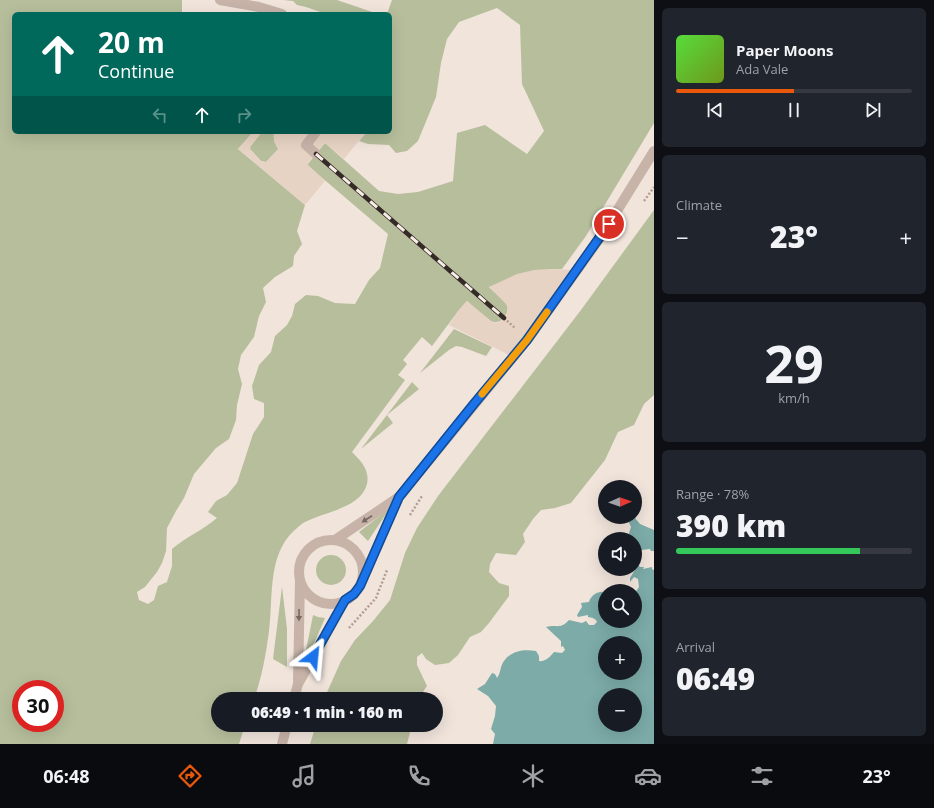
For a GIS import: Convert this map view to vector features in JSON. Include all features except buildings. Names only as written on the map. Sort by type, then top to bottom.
[{"type":"street","points":[[220,0],[259,7],[275,12]]},
{"type":"street","points":[[314,134],[306,144],[316,154]]},
{"type":"street","points":[[300,576],[308,593],[316,600],[326,603],[336,603],[345,600],[354,594],[360,586],[399,497],[527,340],[602,235],[654,151]]},
{"type":"street","points":[[335,540],[399,497]]},
{"type":"street","points":[[296,692],[298,684],[300,566],[303,557],[316,543],[325,540],[344,542],[353,548],[359,556],[363,566],[363,576],[360,586]]},
{"type":"street","points":[[298,684],[345,600]]},
{"type":"street","points":[[282,744],[285,732]]},
{"type":"path","points":[[640,206],[654,187]]},
{"type":"path","points":[[504,318],[515,328]]},
{"type":"path","points":[[407,520],[426,490]]},
{"type":"path","points":[[348,630],[376,598],[388,566]]},
{"type":"green space","points":[[0,0],[182,0],[182,12],[12,12],[12,134],[251,134],[238,149],[305,205],[297,231],[302,244],[294,256],[293,266],[275,277],[263,288],[266,302],[259,316],[254,337],[241,355],[238,369],[242,384],[237,405],[236,420],[229,439],[216,448],[194,474],[184,498],[167,528],[166,551],[162,563],[145,587],[137,592],[139,600],[148,604],[154,600],[158,586],[167,582],[172,566],[172,549],[217,518],[208,512],[216,501],[227,495],[237,483],[253,434],[264,417],[264,403],[254,399],[252,386],[259,365],[271,352],[275,336],[287,325],[292,316],[295,304],[306,295],[318,296],[335,303],[355,304],[369,280],[380,268],[388,234],[307,165],[325,143],[379,191],[398,194],[418,192],[453,181],[457,133],[485,125],[527,154],[544,131],[522,84],[520,25],[497,8],[459,22],[447,39],[441,63],[436,97],[418,141],[407,151],[396,153],[389,145],[368,144],[359,141],[365,134],[392,134],[392,12],[388,12],[392,0],[654,0],[654,123],[586,236],[562,269],[550,269],[489,287],[506,302],[508,308],[507,312],[501,321],[491,321],[467,301],[432,346],[422,337],[403,360],[407,364],[398,375],[405,380],[352,452],[366,470],[368,479],[363,492],[350,504],[303,523],[289,536],[282,546],[274,569],[267,648],[257,692],[211,692],[211,732],[243,732],[239,744],[0,744]]},
{"type":"green space","points":[[283,0],[337,0],[372,12],[320,12],[297,5],[293,1]]},
{"type":"green space","points":[[260,134],[274,134],[274,141],[279,149],[266,162],[261,161],[249,148]]},
{"type":"green space","points":[[654,210],[654,395],[644,404],[634,425],[618,432],[605,460],[571,503],[555,508],[541,510],[523,534],[525,542],[516,555],[496,553],[490,564],[489,572],[499,583],[509,586],[509,596],[481,632],[470,637],[458,655],[449,663],[435,665],[426,659],[422,653],[417,657],[417,665],[427,686],[423,692],[327,692],[341,661],[355,640],[390,600],[405,553],[417,528],[438,496],[581,310]]},
{"type":"green space","points":[[454,329],[492,347],[486,356],[456,346],[420,373]]},
{"type":"green space","points":[[412,382],[419,389],[387,415],[393,423],[361,449]]},
{"type":"green space","points":[[390,508],[368,541],[359,532]]},
{"type":"green space","points":[[331,555],[342,559],[346,570],[342,581],[331,585],[320,581],[316,570],[320,559]]},
{"type":"green space","points":[[282,587],[287,629],[287,667],[273,659]]},
{"type":"green space","points":[[313,615],[325,618],[302,671]]},
{"type":"green space","points":[[314,732],[410,732],[407,744],[310,744]]},
{"type":"shaded area","points":[[251,134],[260,134],[251,145],[250,150],[261,161],[266,162],[278,149],[274,141],[274,134],[364,134],[344,159],[325,143],[307,164],[325,181],[305,205],[238,149]]},
{"type":"shaded area","points":[[534,270],[577,270],[513,357],[449,325],[467,301],[491,321],[496,323],[500,322],[507,313],[508,307],[489,287],[517,274]]},
{"type":"water","points":[[630,524],[640,524],[654,530],[654,551],[651,551],[650,549],[642,550],[642,532],[629,532],[631,527]]},
{"type":"water","points":[[642,567],[644,567],[643,569],[652,567],[654,570],[654,744],[493,744],[495,734],[491,729],[496,706],[488,696],[477,689],[485,684],[492,673],[495,674],[497,678],[504,661],[515,652],[523,650],[536,651],[539,656],[539,661],[547,659],[554,652],[562,653],[565,650],[563,646],[561,647],[561,641],[546,627],[561,626],[569,620],[582,623],[586,621],[589,625],[594,625],[597,622],[596,620],[588,617],[588,615],[578,617],[577,615],[582,607],[581,603],[589,602],[591,597],[597,593],[598,628],[642,628],[642,584],[639,584],[638,579],[634,577],[630,582],[631,576],[642,576]]},
{"type":"railway","points":[[316,154],[504,318]]},
{"type":"slow traffic","points":[[482,394],[513,358],[547,312]]},
{"type":"route","points":[[313,657],[345,600],[354,594],[360,586],[399,497],[527,340],[609,224]]}]
